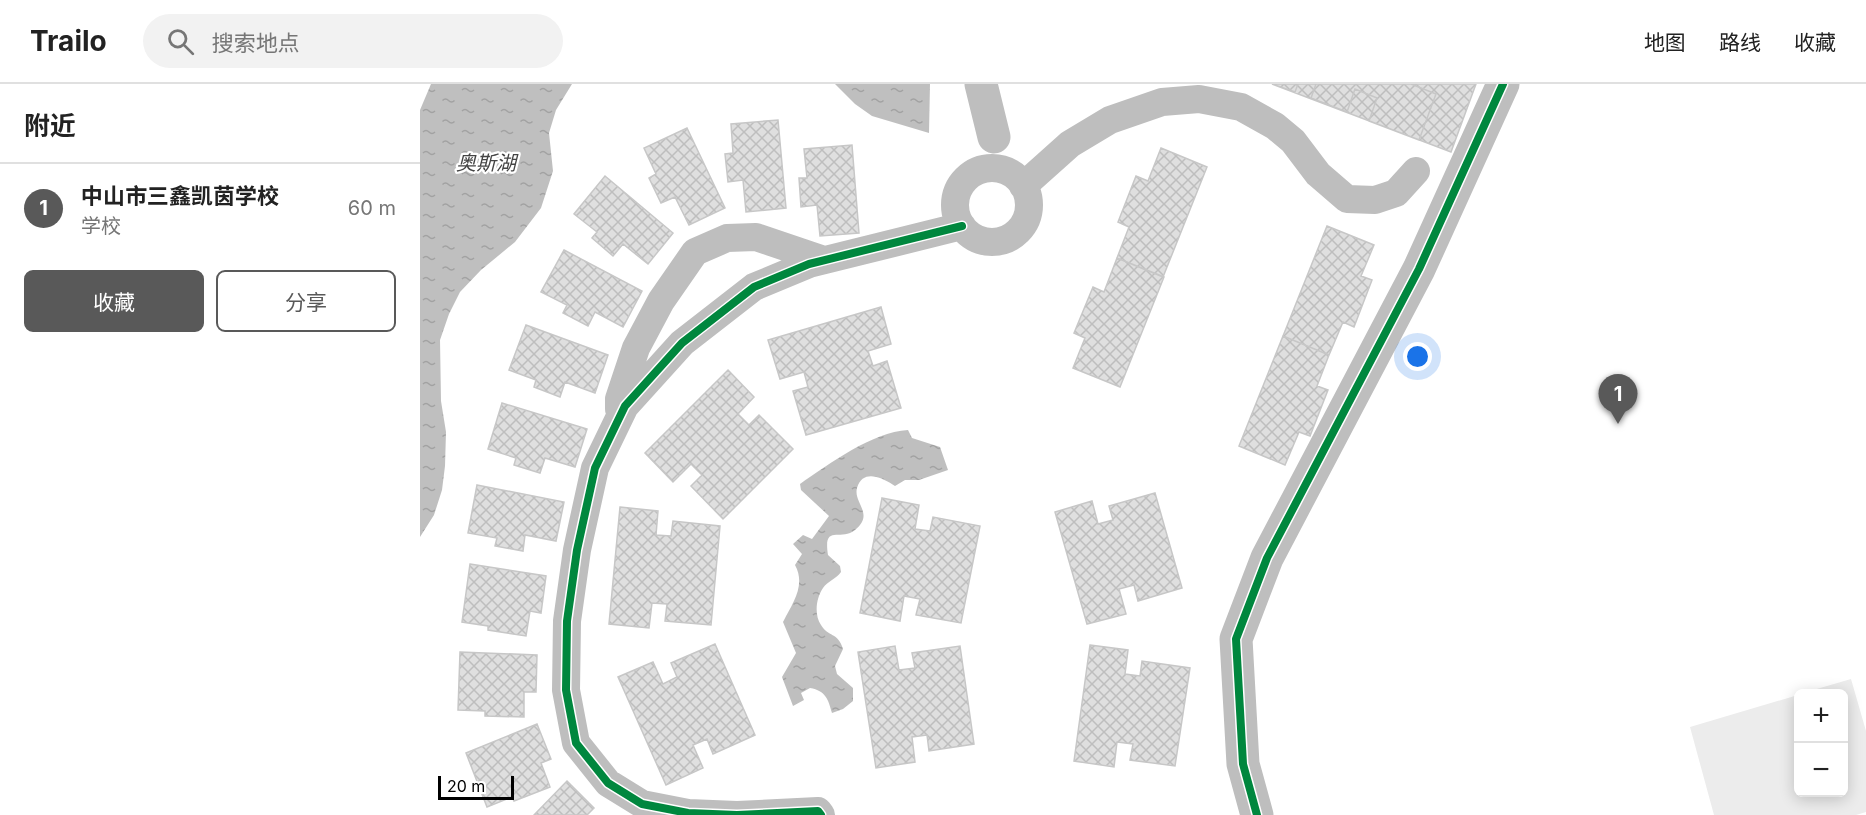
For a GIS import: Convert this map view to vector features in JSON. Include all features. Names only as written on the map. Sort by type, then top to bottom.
[{"type":"street","points":[[981,84],[999,169]]},
{"type":"street","points":[[1257,815],[1243,764],[1236,639],[1267,558],[1419,268],[1503,84]]},
{"type":"street","points":[[1023,186],[1070,144],[1110,120],[1162,102],[1199,99],[1241,107],[1275,126],[1293,141],[1318,174],[1347,199],[1375,200],[1396,193],[1416,171]]},
{"type":"street","points":[[986,169],[999,169],[1008,172],[1023,186],[1029,205],[1028,215],[1017,232],[1009,238],[999,242],[978,240],[962,226],[957,215],[958,191],[965,180],[975,173],[986,169]]},
{"type":"street","points":[[821,815],[818,811],[737,815],[688,813],[642,804],[608,783],[576,743],[566,690],[567,621],[577,550],[595,468],[625,406],[646,382],[682,343],[754,287],[809,264],[962,226]]},
{"type":"street","points":[[619,419],[619,399],[636,348],[661,301],[695,252],[727,238],[756,237],[824,260]]},
{"type":"shaded area","points":[[1851,679],[1866,731],[1866,812],[1856,815],[1714,815],[1690,727],[1794,696],[1794,797],[1848,797],[1848,689],[1817,689]]},
{"type":"water","name":"奥斯湖","points":[[431,84],[572,84],[556,110],[549,133],[553,171],[541,208],[515,242],[481,270],[460,292],[440,340],[441,401],[446,432],[445,466],[442,490],[434,515],[420,537],[420,110]]},
{"type":"water","points":[[835,84],[930,84],[929,133],[872,116],[855,104]]},
{"type":"water","points":[[908,430],[912,438],[940,447],[948,470],[919,480],[905,480],[895,486],[875,476],[864,478],[857,488],[863,514],[861,524],[849,533],[830,536],[828,539],[828,555],[840,566],[841,572],[821,592],[817,601],[817,616],[824,629],[836,637],[841,644],[843,649],[835,666],[837,674],[853,688],[853,701],[843,709],[832,713],[826,696],[810,688],[801,693],[804,700],[793,706],[782,677],[796,653],[783,622],[799,587],[795,565],[802,554],[793,544],[803,535],[812,539],[829,516],[801,490],[800,484],[837,459],[880,436]]},
{"type":"building","points":[[1272,84],[1298,84],[1295,92]]},
{"type":"building","points":[[1272,84],[1476,84],[1451,152]]},
{"type":"building","points":[[1316,84],[1411,84],[1436,94],[1419,140],[1369,121],[1377,98],[1355,89],[1347,112],[1311,98]]},
{"type":"building","points":[[778,120],[786,208],[746,212],[743,180],[728,182],[725,154],[733,153],[731,124]]},
{"type":"building","points":[[687,128],[725,208],[689,225],[675,197],[661,203],[649,178],[656,174],[644,148]]},
{"type":"building","points":[[852,145],[859,233],[820,236],[817,205],[801,207],[799,178],[807,178],[804,149]]},
{"type":"building","points":[[1161,148],[1207,167],[1163,277],[1117,258],[1129,227],[1118,222],[1136,176],[1148,181]]},
{"type":"building","points":[[605,176],[673,233],[648,264],[623,244],[613,256],[592,238],[597,232],[574,214]]},
{"type":"building","points":[[1327,226],[1374,245],[1361,276],[1372,280],[1354,327],[1343,322],[1329,355],[1283,336]]},
{"type":"building","points":[[564,250],[642,291],[623,327],[595,312],[588,326],[563,313],[567,305],[541,292]]},
{"type":"building","points":[[1117,258],[1164,277],[1120,387],[1073,368],[1085,338],[1074,333],[1093,287],[1104,292]]},
{"type":"building","points":[[881,307],[891,344],[868,351],[873,366],[887,361],[901,408],[806,435],[793,391],[808,387],[804,372],[780,379],[768,340]]},
{"type":"building","points":[[526,325],[608,355],[595,393],[565,382],[560,397],[534,387],[536,380],[509,370]]},
{"type":"building","points":[[1283,336],[1329,355],[1317,386],[1328,390],[1310,436],[1299,432],[1285,465],[1239,446]]},
{"type":"building","points":[[728,370],[754,397],[738,414],[749,425],[759,415],[793,449],[723,519],[691,486],[702,475],[691,464],[673,482],[645,453]]},
{"type":"building","points":[[502,403],[587,429],[575,467],[545,458],[540,473],[514,465],[516,458],[488,449]]},
{"type":"building","points":[[477,485],[564,502],[556,541],[525,535],[523,551],[495,546],[497,538],[468,533]]},
{"type":"building","points":[[1155,493],[1182,588],[1138,601],[1134,585],[1119,589],[1126,614],[1087,624],[1055,512],[1092,501],[1098,524],[1113,520],[1109,506]]},
{"type":"building","points":[[882,498],[919,505],[915,529],[930,531],[933,517],[980,526],[961,623],[916,615],[920,599],[904,596],[900,621],[860,613]]},
{"type":"building","points":[[620,507],[658,511],[656,535],[671,536],[673,521],[720,526],[711,625],[665,621],[667,604],[652,603],[649,628],[609,624]]},
{"type":"building","points":[[470,564],[546,576],[541,613],[530,611],[526,636],[488,630],[488,626],[462,622]]},
{"type":"building","points":[[715,644],[755,735],[713,754],[707,739],[693,745],[703,768],[666,785],[618,677],[653,662],[663,684],[677,677],[671,663]]},
{"type":"building","points":[[1090,645],[1128,650],[1125,674],[1140,676],[1142,661],[1190,668],[1175,766],[1130,760],[1133,744],[1117,742],[1114,767],[1074,761]]},
{"type":"building","points":[[895,646],[899,670],[915,668],[912,653],[960,646],[974,744],[929,751],[927,735],[912,737],[915,762],[876,768],[858,652]]},
{"type":"building","points":[[460,652],[537,655],[536,692],[524,692],[524,717],[485,716],[485,711],[458,710]]},
{"type":"building","points":[[537,724],[551,759],[541,763],[550,787],[514,801],[512,797],[487,807],[466,753]]},
{"type":"building","points":[[567,781],[594,808],[587,815],[534,815]]},
{"type":"cycle path","points":[[1257,815],[1243,764],[1236,639],[1267,558],[1419,269],[1503,84]]},
{"type":"cycle path","points":[[821,815],[818,811],[737,815],[688,813],[642,804],[608,783],[576,743],[566,690],[567,621],[577,550],[595,468],[625,406],[682,343],[754,287],[809,264],[962,226]]},
{"type":"place","name":"中山市三鑫凯茵学校","points":[[1618,424]]}]
